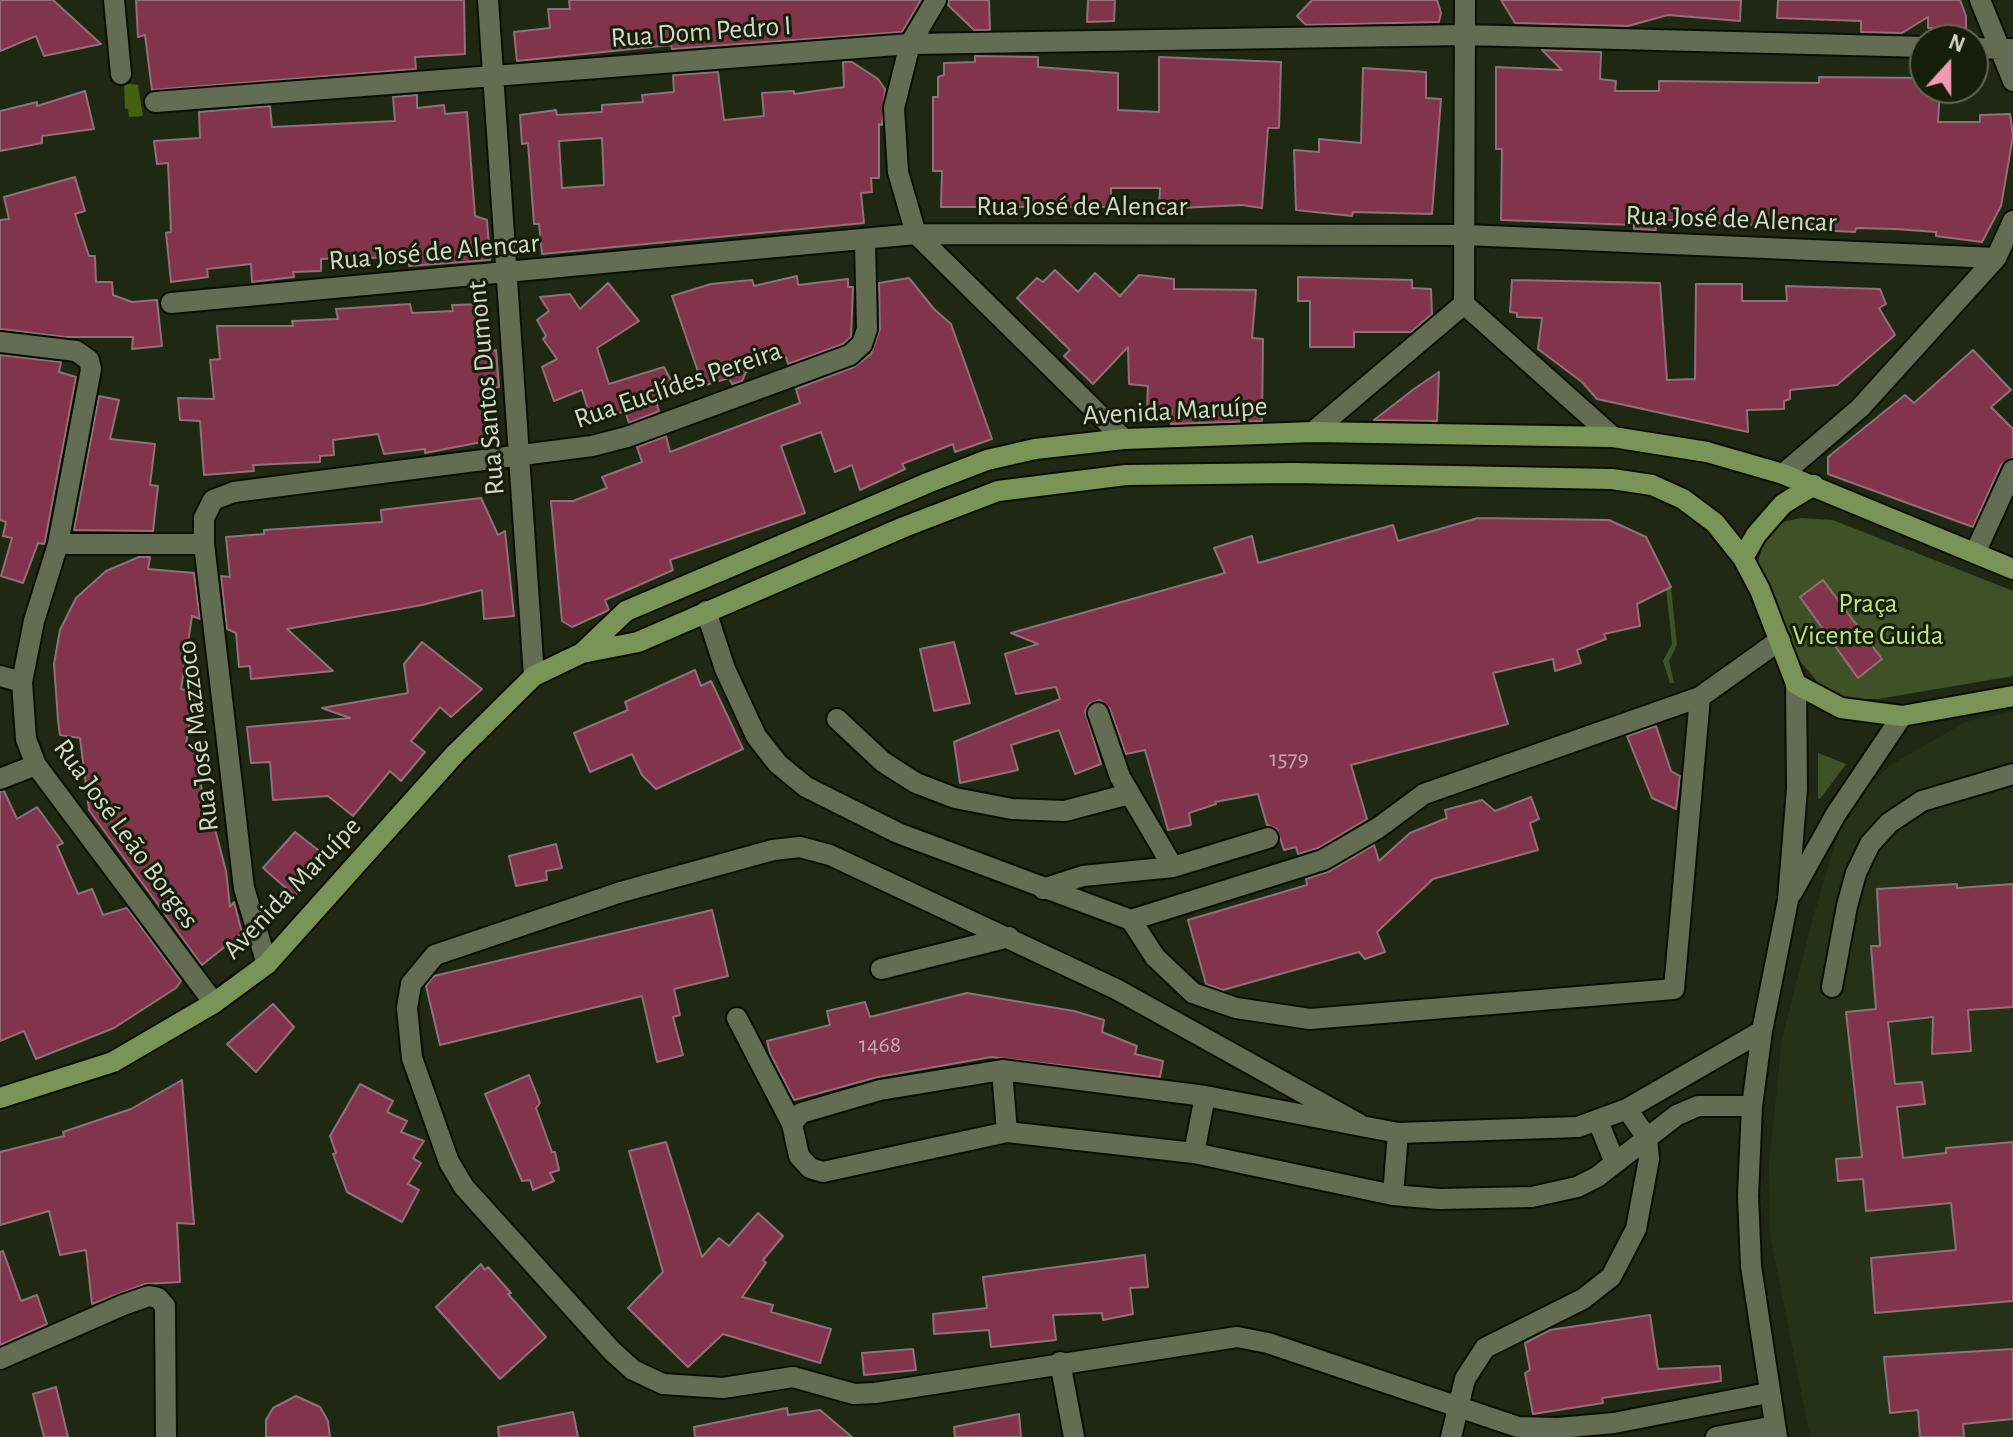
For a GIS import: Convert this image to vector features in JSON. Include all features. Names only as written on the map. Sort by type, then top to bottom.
[{"type":"main road","name":"Avenida Maruípe","points":[[582,653],[626,611],[930,482],[987,460],[1035,449],[1124,439],[1313,432],[1613,437],[1707,452],[1814,485]]},
{"type":"main road","name":"Avenida Maruípe","points":[[0,1098],[113,1062],[214,1003],[267,964],[435,774],[534,676],[582,653],[638,642],[998,491],[1126,475],[1383,474],[1612,479],[1652,485],[1683,499],[1715,523],[1743,558]]},
{"type":"main road","points":[[2013,569],[1814,485],[1783,504],[1756,535],[1743,558],[1796,684],[1841,708],[1902,716],[2013,696]]},
{"type":"street","points":[[114,0],[121,74]]},
{"type":"street","name":"Rua Santos Dumont","points":[[488,0],[534,676]]},
{"type":"street","points":[[936,0],[910,44],[894,108],[898,172],[916,234],[1124,439]]},
{"type":"street","points":[[1313,432],[1464,304],[1465,0]]},
{"type":"street","points":[[1980,0],[2007,49],[2013,81]]},
{"type":"street","name":"Rua Dom Pedro I","points":[[155,102],[910,44],[1465,35],[1909,47]]},
{"type":"street","points":[[1783,474],[1860,408],[1996,258],[2013,221]]},
{"type":"street","name":"Rua José de Alencar","points":[[171,303],[865,242],[916,234],[1466,235],[1996,258]]},
{"type":"street","name":"Rua Euclídes Pereira","points":[[213,500],[234,492],[521,458],[627,437],[850,355],[862,344],[867,329],[865,242]]},
{"type":"street","points":[[1464,304],[1613,437]]},
{"type":"street","name":"Rua José Leão Borges","points":[[0,342],[76,351],[89,360],[92,379],[58,544],[34,621],[22,682],[26,739],[36,765],[214,1003]]},
{"type":"street","points":[[1975,553],[2013,470]]},
{"type":"street","name":"Rua José Mazzoco","points":[[213,500],[204,518],[204,544],[244,888],[267,964]]},
{"type":"street","points":[[58,544],[204,544]]},
{"type":"street","points":[[706,611],[725,669],[756,736],[778,764],[806,787],[898,833],[1131,920],[1323,860],[1378,828],[1424,794],[1700,697],[1780,640]]},
{"type":"street","points":[[0,676],[22,682]]},
{"type":"street","points":[[1716,1437],[1776,1431],[1748,1242],[1752,1106],[1762,1031],[1788,900],[1797,789],[1796,684]]},
{"type":"street","points":[[1131,920],[1155,957],[1193,993],[1236,1008],[1310,1019],[1674,989],[1700,697]]},
{"type":"street","points":[[1098,713],[1129,794],[1173,867]]},
{"type":"street","points":[[1788,900],[1836,814],[1902,716]]},
{"type":"street","points":[[837,719],[883,762],[916,783],[955,798],[1012,809],[1065,811],[1129,794]]},
{"type":"street","points":[[0,779],[36,765]]},
{"type":"street","points":[[1832,987],[1847,906],[1870,844],[1889,823],[1922,801],[2013,774]]},
{"type":"street","points":[[1043,889],[1083,876],[1173,867],[1268,838]]},
{"type":"street","points":[[1359,1124],[1116,989],[830,855],[800,847],[773,850],[621,892],[435,955],[411,984],[407,1008],[412,1058],[440,1140],[464,1187],[612,1351],[633,1370],[663,1384],[723,1388],[793,1377],[854,1394],[1237,1337],[1268,1343],[1518,1427],[1558,1428],[1614,1423],[1768,1393]]},
{"type":"street","points":[[881,969],[1009,937]]},
{"type":"street","points":[[737,1018],[792,1124],[799,1156],[810,1168],[823,1172],[1007,1132],[1194,1153],[1393,1195],[1439,1199],[1532,1197],[1577,1187],[1615,1163],[1677,1115],[1698,1106],[1752,1106]]},
{"type":"street","points":[[792,1124],[801,1113],[880,1090],[1002,1070],[1205,1096],[1398,1133],[1578,1127],[1627,1109],[1762,1031]]},
{"type":"street","points":[[1002,1070],[1007,1132]]},
{"type":"street","points":[[1194,1153],[1205,1096]]},
{"type":"street","points":[[1451,1437],[1465,1379],[1485,1348],[1583,1299],[1611,1277],[1636,1229],[1649,1159],[1647,1138],[1627,1109]]},
{"type":"street","points":[[1598,1121],[1615,1163]]},
{"type":"street","points":[[1393,1195],[1398,1133]]},
{"type":"street","points":[[0,1359],[123,1305],[149,1296],[158,1298],[165,1306],[166,1437]]},
{"type":"street","points":[[1060,1362],[1074,1437]]},
{"type":"shaded area","points":[[124,83],[138,85],[143,116],[129,117],[128,109],[125,109]]},
{"type":"shaded area","points":[[2013,712],[2013,1437],[1810,1437],[1770,1234],[1769,1164],[1782,1039],[1813,918],[1840,826],[1867,787],[1889,766],[1967,721]]},
{"type":"green space","name":"Praça Vicente Guida","points":[[1800,518],[1833,520],[2013,591],[2013,676],[1878,699],[1843,699],[1822,687],[1799,660],[1758,577],[1758,562],[1766,534],[1779,523]]},
{"type":"green space","points":[[1671,587],[1677,645],[1669,661],[1674,683],[1670,683],[1663,661],[1672,644],[1666,588]]},
{"type":"green space","points":[[1818,753],[1846,764],[1820,799],[1818,798]]},
{"type":"building","points":[[0,0],[53,0],[101,44],[44,56],[36,36],[0,51]]},
{"type":"building","points":[[136,0],[464,0],[465,54],[415,57],[416,69],[152,90],[145,35],[138,37]]},
{"type":"building","points":[[569,0],[921,0],[902,32],[672,49],[671,45],[517,61],[514,32],[550,28],[548,9],[570,9]]},
{"type":"building","points":[[949,0],[989,0],[990,30],[974,30],[948,5]]},
{"type":"building","points":[[1088,0],[1115,0],[1114,21],[1087,22]]},
{"type":"building","points":[[1312,0],[1437,0],[1441,13],[1439,22],[1306,25],[1297,16]]},
{"type":"building","points":[[1501,0],[1741,0],[1740,21],[1668,15],[1628,26],[1515,23]]},
{"type":"building","points":[[1778,0],[1960,0],[1966,24],[1928,24],[1928,17],[1917,24],[1909,24],[1909,29],[1902,33],[1861,32],[1861,21],[1777,18]]},
{"type":"building","points":[[1542,50],[1601,52],[1600,79],[1616,81],[1615,91],[1659,91],[1659,81],[1819,83],[1819,77],[1909,78],[1909,104],[1939,104],[1938,122],[1980,122],[1980,115],[2010,114],[2013,136],[2001,206],[1982,242],[1936,236],[1936,232],[1895,229],[1856,228],[1855,232],[1816,230],[1816,224],[1743,225],[1655,219],[1656,230],[1634,229],[1634,225],[1501,220],[1502,149],[1496,149],[1496,67],[1562,70]]},
{"type":"building","points":[[975,56],[1038,57],[1038,67],[1118,73],[1118,110],[1159,112],[1159,57],[1281,62],[1279,128],[1268,128],[1262,208],[1242,205],[1159,209],[1160,188],[1111,188],[1111,207],[941,207],[942,171],[933,171],[933,97],[938,97],[938,77],[944,75],[944,63],[975,62]]},
{"type":"building","points":[[843,62],[852,62],[878,79],[885,89],[882,125],[879,124],[879,178],[871,178],[872,192],[861,193],[864,223],[542,254],[539,224],[534,224],[528,143],[522,144],[520,115],[556,110],[557,115],[602,112],[602,105],[643,102],[642,95],[674,92],[673,75],[718,72],[724,120],[764,116],[762,93],[794,91],[794,94],[844,87]],"holes":[[[602,138],[604,185],[562,188],[559,141]]]},
{"type":"building","points":[[1363,68],[1426,72],[1426,98],[1441,99],[1432,214],[1353,212],[1352,216],[1296,210],[1294,150],[1319,152],[1319,139],[1361,143]]},
{"type":"building","points":[[85,91],[94,129],[42,136],[42,143],[0,151],[0,111],[37,102],[37,106]]},
{"type":"building","points":[[417,95],[417,108],[444,105],[445,114],[467,112],[475,216],[487,220],[490,260],[409,266],[409,257],[321,259],[321,271],[293,272],[294,277],[252,282],[251,264],[207,269],[208,277],[171,282],[166,233],[171,232],[168,163],[157,164],[154,141],[200,138],[199,112],[270,106],[272,127],[395,121],[393,97]]},
{"type":"building","points":[[75,177],[85,211],[75,214],[89,256],[95,256],[96,282],[112,282],[113,295],[132,302],[157,300],[162,346],[132,349],[133,337],[66,337],[0,329],[0,220],[9,219],[4,197]]},
{"type":"building","points":[[1055,270],[1078,292],[1095,273],[1120,296],[1139,275],[1174,279],[1174,289],[1256,290],[1252,338],[1263,339],[1262,421],[1171,424],[1172,410],[1147,409],[1148,386],[1129,384],[1128,347],[1093,384],[1064,356],[1070,350],[1017,298],[1037,278],[1043,282]]},
{"type":"building","points":[[797,276],[798,285],[848,279],[848,287],[853,287],[851,337],[843,344],[788,364],[786,357],[746,372],[742,381],[732,384],[729,378],[703,386],[672,296],[711,284],[752,280],[754,286]]},
{"type":"building","points":[[1298,277],[1412,280],[1412,288],[1431,289],[1432,314],[1411,332],[1354,332],[1354,347],[1310,347],[1310,301],[1298,301]]},
{"type":"building","points":[[909,278],[934,309],[951,324],[992,439],[955,452],[953,444],[902,464],[905,469],[860,490],[852,465],[835,472],[821,432],[781,446],[805,513],[670,560],[673,570],[605,600],[609,610],[572,627],[562,621],[551,501],[573,501],[607,488],[602,477],[642,462],[637,447],[666,436],[670,452],[800,403],[796,389],[854,367],[871,354],[880,329],[879,283]]},
{"type":"building","points":[[1512,280],[1660,283],[1667,380],[1695,379],[1696,284],[1742,284],[1742,301],[1787,301],[1786,286],[1880,289],[1886,304],[1879,308],[1895,335],[1837,385],[1790,390],[1790,399],[1784,401],[1784,409],[1747,410],[1748,432],[1597,399],[1582,382],[1538,349],[1542,318],[1517,317],[1517,313],[1510,312]]},
{"type":"building","points":[[608,283],[639,321],[597,348],[609,384],[664,367],[678,394],[656,401],[659,411],[629,423],[625,411],[592,423],[582,390],[554,401],[542,367],[557,359],[543,339],[546,336],[537,320],[549,311],[540,297],[570,294],[580,309]]},
{"type":"building","points":[[410,304],[412,313],[453,311],[452,305],[486,304],[489,351],[496,350],[499,387],[491,388],[495,421],[487,441],[425,453],[425,449],[384,454],[378,434],[333,440],[334,455],[320,456],[320,462],[253,465],[254,471],[204,475],[200,421],[180,420],[178,398],[214,399],[210,360],[220,359],[217,326],[293,326],[292,321],[338,319],[336,309]]},
{"type":"building","points":[[1973,350],[2011,390],[1991,407],[2013,429],[2013,457],[2001,465],[1973,527],[1828,474],[1828,457],[1905,395],[1914,403]]},
{"type":"building","points":[[0,355],[61,362],[59,372],[76,377],[45,541],[44,544],[38,543],[23,583],[1,576],[12,538],[3,536],[6,522],[0,520]]},
{"type":"building","points":[[1439,372],[1437,421],[1374,420],[1414,389]]},
{"type":"building","points":[[99,396],[119,400],[110,439],[155,444],[150,485],[158,486],[153,531],[74,530]]},
{"type":"building","points":[[481,498],[498,535],[505,531],[514,616],[484,619],[482,590],[422,605],[287,629],[333,671],[251,679],[250,666],[239,667],[236,633],[227,629],[221,576],[230,577],[226,537],[264,534],[264,530],[382,522],[381,510]]},
{"type":"building","points":[[1478,518],[1609,520],[1646,537],[1671,587],[1637,604],[1640,626],[1604,634],[1606,639],[1577,650],[1581,663],[1555,671],[1553,659],[1493,673],[1508,724],[1351,765],[1367,819],[1318,848],[1298,854],[1296,847],[1284,850],[1277,829],[1267,825],[1258,794],[1215,802],[1189,813],[1191,825],[1168,830],[1145,750],[1126,754],[1110,709],[1100,700],[1089,704],[1085,711],[1101,764],[1075,774],[1059,730],[1011,745],[1018,770],[960,783],[954,742],[1060,699],[1056,687],[1016,694],[1005,654],[1038,644],[1011,633],[1225,573],[1214,548],[1252,536],[1258,563],[1393,525],[1398,541]]},
{"type":"building","points":[[139,557],[150,557],[148,569],[194,573],[200,619],[192,616],[181,689],[195,692],[186,744],[197,746],[202,793],[207,793],[209,819],[212,818],[226,871],[230,907],[234,902],[242,933],[202,965],[89,810],[80,738],[60,735],[54,664],[60,630],[76,598],[106,571]]},
{"type":"building","points":[[1823,580],[1882,659],[1858,678],[1800,597]]},
{"type":"building","points":[[422,642],[482,689],[451,717],[440,707],[411,741],[425,752],[401,781],[390,771],[353,816],[328,796],[273,800],[270,762],[251,763],[247,727],[350,718],[322,708],[408,693],[404,664]]},
{"type":"building","points":[[954,642],[970,703],[934,711],[920,649]]},
{"type":"building","points":[[695,670],[701,686],[711,681],[743,749],[656,789],[642,775],[632,754],[590,772],[574,733],[628,710],[625,702]]},
{"type":"building","points":[[1656,726],[1671,771],[1680,776],[1676,809],[1652,798],[1627,736]]},
{"type":"building","points":[[4,791],[17,819],[37,807],[63,843],[57,846],[78,894],[92,889],[103,915],[127,908],[181,981],[176,988],[114,1028],[36,1059],[24,1031],[0,1041],[0,792]]},
{"type":"building","points":[[1531,797],[1539,819],[1530,823],[1538,850],[1433,879],[1377,932],[1385,952],[1365,959],[1359,952],[1223,990],[1206,984],[1188,920],[1307,885],[1306,879],[1330,871],[1374,845],[1379,861],[1410,833],[1447,818],[1445,810],[1482,800],[1495,811]]},
{"type":"building","points":[[295,832],[322,853],[303,876],[308,879],[295,896],[263,868]]},
{"type":"building","points":[[556,844],[562,868],[546,871],[547,880],[516,886],[509,856]]},
{"type":"building","points":[[1957,884],[1957,888],[2013,884],[2013,1007],[1968,1010],[1971,1051],[1932,1054],[1933,1017],[1888,1022],[1895,1084],[1922,1082],[1925,1104],[1897,1107],[1903,1158],[1946,1153],[1946,1148],[2013,1142],[2013,1301],[1875,1313],[1871,1258],[1956,1250],[1951,1203],[1866,1211],[1863,1179],[1838,1181],[1836,1159],[1862,1157],[1846,1012],[1876,1009],[1871,946],[1880,946],[1877,889]]},
{"type":"building","points":[[712,910],[728,976],[674,989],[680,1015],[673,1017],[683,1055],[657,1062],[642,996],[440,1045],[426,986],[434,976]]},
{"type":"building","points":[[967,993],[1074,1011],[1104,1020],[1102,1032],[1137,1046],[1135,1054],[1163,1061],[1160,1077],[991,1057],[878,1077],[794,1100],[770,1053],[767,1041],[830,1025],[827,1011],[865,1002],[870,1017]]},
{"type":"building","points":[[273,1004],[294,1027],[256,1072],[227,1044]]},
{"type":"building","points":[[529,1075],[540,1103],[536,1108],[552,1152],[555,1152],[559,1170],[550,1173],[554,1181],[533,1190],[530,1180],[522,1181],[485,1094]]},
{"type":"building","points":[[182,1080],[194,1224],[177,1223],[180,1282],[145,1284],[92,1304],[86,1250],[60,1255],[49,1211],[0,1225],[0,1152],[64,1136],[63,1132],[131,1109]]},
{"type":"building","points":[[360,1084],[393,1101],[387,1112],[407,1121],[401,1132],[424,1141],[413,1158],[421,1163],[408,1184],[419,1190],[402,1222],[347,1192],[333,1154],[336,1153],[330,1136]]},
{"type":"building","points":[[666,1142],[702,1257],[719,1238],[729,1246],[758,1213],[783,1236],[763,1260],[766,1263],[742,1297],[773,1305],[771,1312],[831,1329],[820,1363],[723,1334],[688,1367],[628,1308],[663,1272],[629,1151]]},
{"type":"building","points":[[3,1251],[21,1301],[37,1295],[47,1324],[0,1345],[0,1252]]},
{"type":"building","points":[[1145,1255],[1148,1287],[1130,1288],[1133,1314],[1103,1320],[1102,1313],[1053,1315],[1056,1340],[991,1347],[989,1330],[934,1334],[933,1314],[987,1308],[983,1277]]},
{"type":"building","points":[[481,1264],[485,1270],[488,1267],[546,1337],[500,1379],[436,1307]]},
{"type":"building","points":[[1650,1315],[1658,1369],[1720,1366],[1721,1381],[1602,1398],[1603,1403],[1533,1414],[1525,1373],[1530,1370],[1525,1343],[1550,1330]]},
{"type":"building","points":[[913,1349],[916,1370],[864,1375],[862,1353]]},
{"type":"building","points":[[2013,1349],[2013,1419],[1963,1424],[1964,1437],[1920,1437],[1918,1410],[1890,1413],[1884,1357]]},
{"type":"building","points":[[56,1387],[68,1437],[44,1437],[33,1394]]},
{"type":"building","points":[[296,1396],[320,1407],[328,1421],[330,1437],[266,1437],[266,1420],[273,1408]]},
{"type":"building","points":[[787,1408],[788,1415],[820,1410],[852,1437],[695,1437],[694,1427]]},
{"type":"building","points":[[573,1412],[578,1437],[499,1437],[498,1427]]},
{"type":"building","points":[[1019,1414],[1021,1437],[955,1437],[954,1427]]}]
